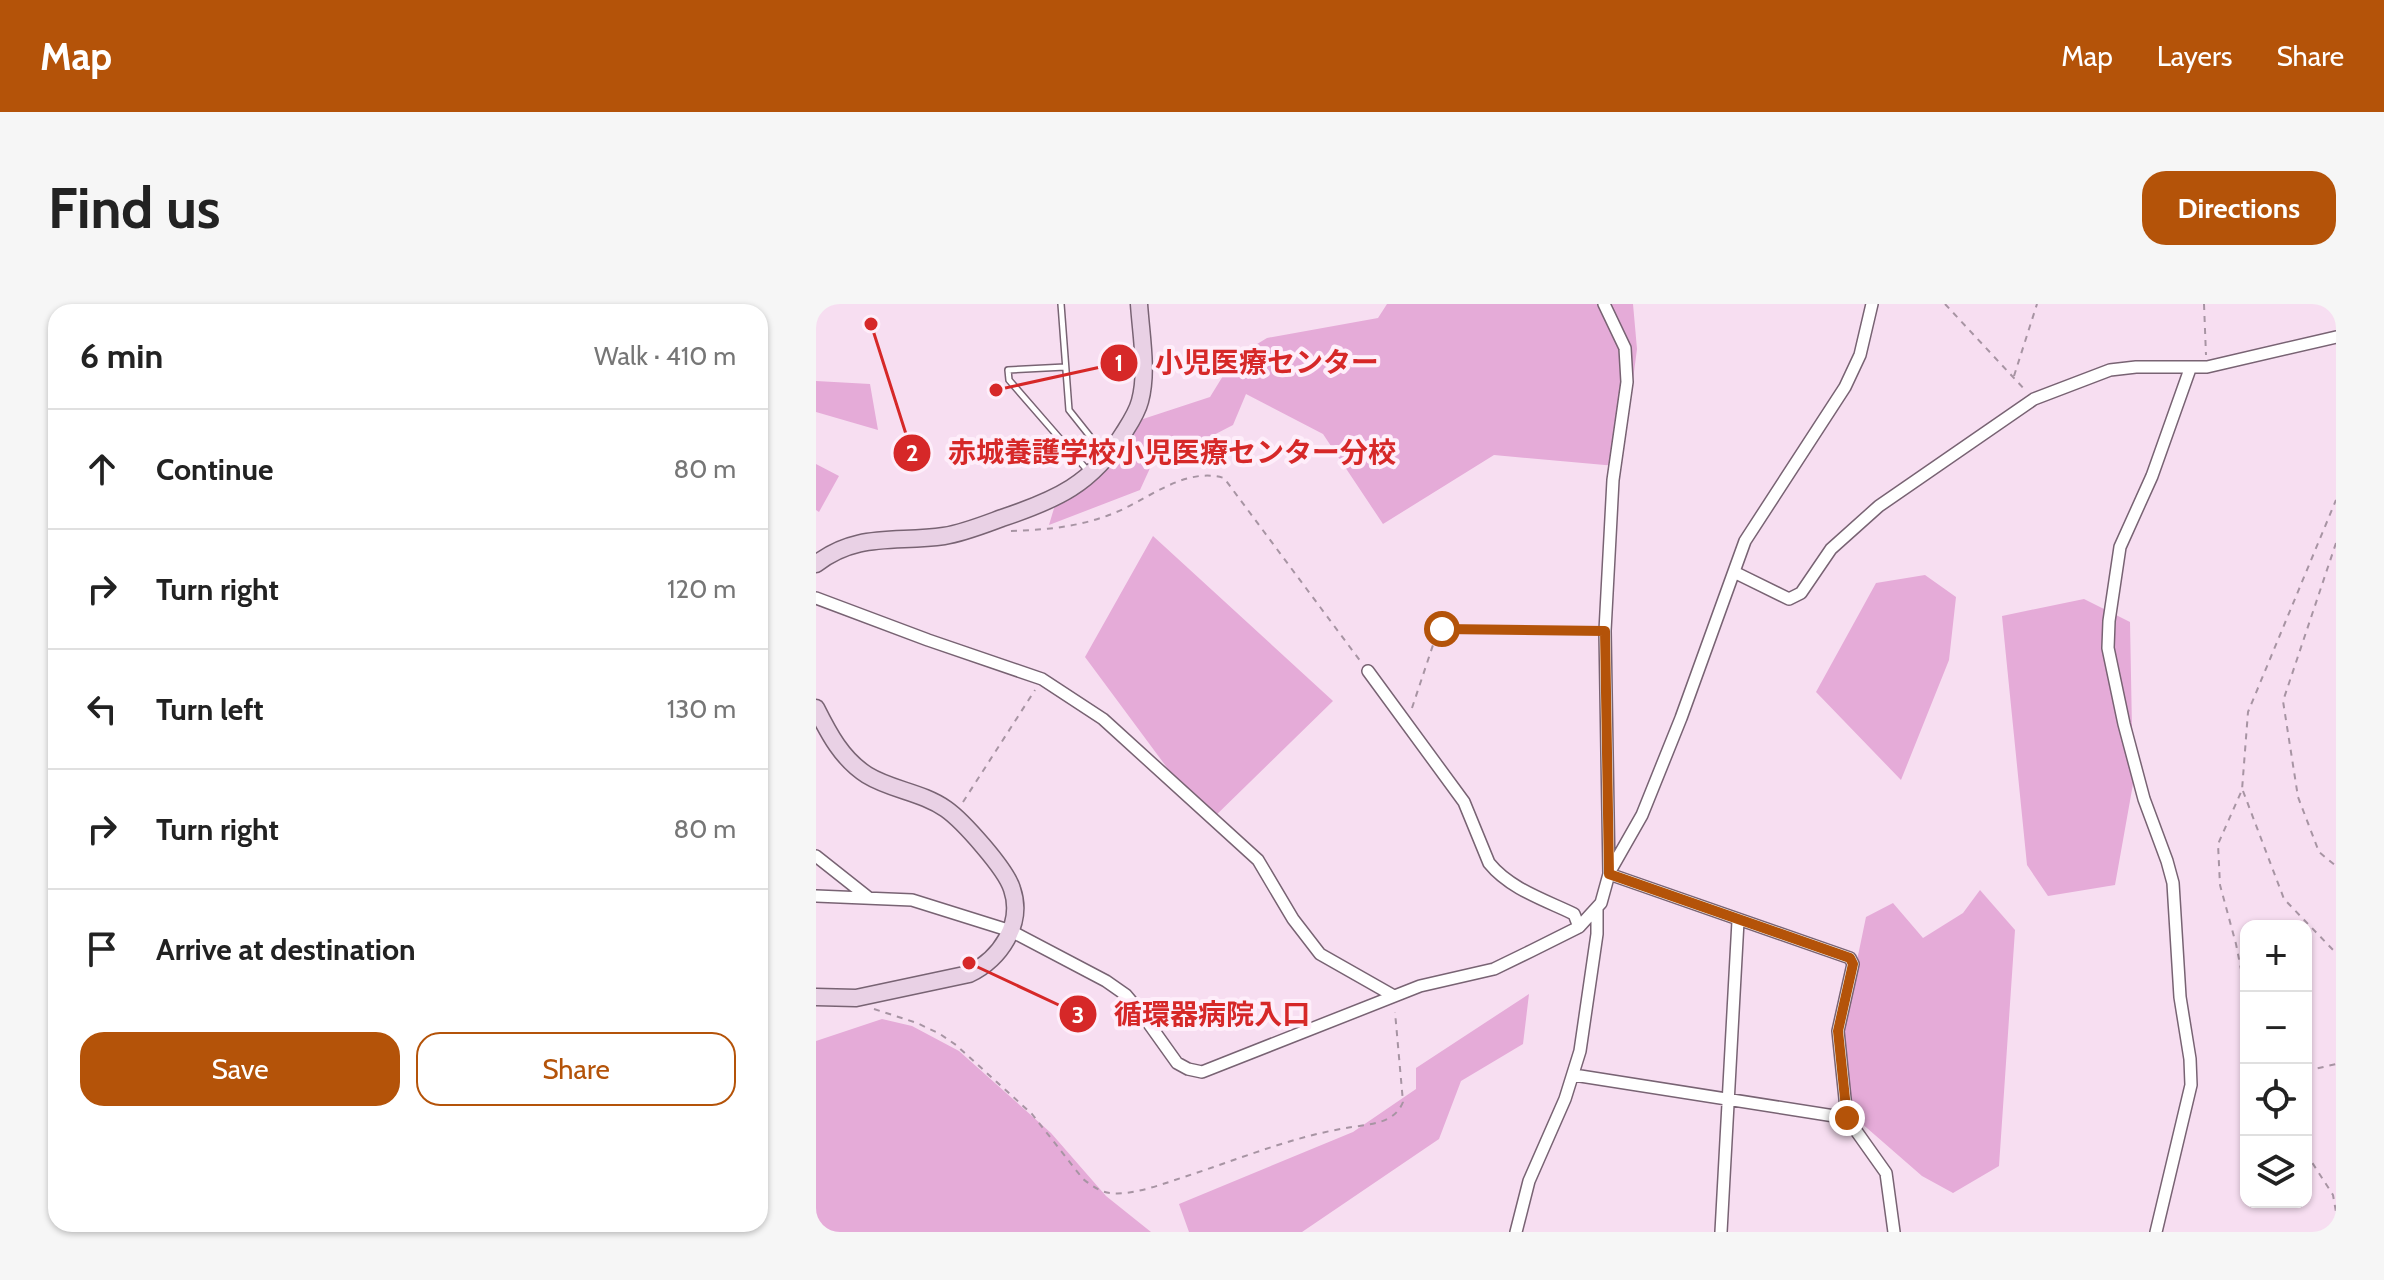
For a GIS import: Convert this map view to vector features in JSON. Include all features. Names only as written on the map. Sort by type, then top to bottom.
[{"type":"street","points":[[816,564],[846,546],[870,541],[945,536],[991,522],[1052,501],[1091,474],[1107,458],[1140,402],[1144,374],[1139,304]]},
{"type":"street","points":[[816,896],[912,900],[1011,931],[1106,981],[1126,995],[1177,1063],[1202,1072],[1420,986],[1494,969],[1579,927],[1597,908],[1606,892],[1609,874],[1605,631],[1613,480],[1627,382],[1625,348],[1604,304]]},
{"type":"street","points":[[1609,874],[1642,815],[1745,541],[1845,387],[1860,355],[1872,304]]},
{"type":"street","points":[[1734,572],[1789,599],[1801,593],[1831,549],[1879,506],[2034,399],[2110,370],[2207,367],[2336,337]]},
{"type":"street","points":[[2156,1232],[2191,1085],[2190,1059],[2180,997],[2173,883],[2144,799],[2124,724],[2108,648],[2109,621],[2120,547],[2152,476],[2190,369]]},
{"type":"street","points":[[816,598],[1042,679],[1103,719],[1258,860],[1293,919],[1320,954],[1394,996]]},
{"type":"street","points":[[1368,671],[1464,802],[1489,863],[1513,884],[1574,914],[1579,927]]},
{"type":"street","points":[[816,708],[844,756],[868,776],[922,796],[947,810],[971,832],[1007,879],[1014,897],[1011,931],[999,953],[983,967],[969,974],[856,998],[816,997]]},
{"type":"street","points":[[816,856],[869,898]]},
{"type":"street","points":[[1609,874],[1850,958],[1853,964],[1838,1031],[1847,1118],[1886,1173],[1894,1232]]},
{"type":"street","points":[[1516,1232],[1529,1181],[1574,1075],[1580,1051],[1595,948],[1597,908]]},
{"type":"street","points":[[1721,1232],[1738,921]]},
{"type":"street","points":[[1574,1075],[1847,1118]]},
{"type":"lane","points":[[1061,304],[1069,410],[1107,458]]},
{"type":"lane","points":[[1065,367],[1008,370],[1009,380],[1091,474]]},
{"type":"path","points":[[1945,304],[2034,399]]},
{"type":"path","points":[[2013,378],[2037,304]]},
{"type":"path","points":[[2204,304],[2207,367]]},
{"type":"path","points":[[991,522],[995,530],[1003,532],[1051,530],[1109,515],[1189,477],[1210,474],[1224,478],[1368,671]]},
{"type":"path","points":[[2245,992],[2220,885],[2218,844],[2242,790],[2248,712],[2336,500]]},
{"type":"path","points":[[2336,543],[2283,701],[2298,797],[2319,852],[2336,866]]},
{"type":"path","points":[[1407,725],[1436,636],[1442,629],[1605,631]]},
{"type":"path","points":[[954,816],[1042,679]]},
{"type":"path","points":[[2242,790],[2284,899],[2336,953]]},
{"type":"path","points":[[856,998],[876,1011],[917,1023],[956,1045],[1032,1114],[1083,1179],[1110,1193],[1146,1189],[1327,1131],[1373,1125],[1390,1118],[1400,1111],[1403,1102],[1394,996]]},
{"type":"path","points":[[2312,1070],[2336,1064]]},
{"type":"path","points":[[2312,1162],[2333,1195],[2336,1212]]},
{"type":"shaded area","points":[[1387,304],[1633,304],[1637,349],[1628,418],[1616,466],[1494,455],[1383,524],[1323,434],[1246,394],[1233,425],[1204,440],[1156,455],[1140,490],[1049,525],[1055,505],[1087,487],[1111,466],[1140,420],[1210,397],[1234,358],[1267,338],[1378,318]]},
{"type":"shaded area","points":[[816,381],[870,384],[878,430],[816,412]]},
{"type":"shaded area","points":[[816,464],[839,476],[819,512],[816,510]]},
{"type":"shaded area","points":[[1153,536],[1333,701],[1208,823],[1085,657]]},
{"type":"shaded area","points":[[1925,575],[1956,597],[1949,660],[1901,780],[1816,692],[1876,583]]},
{"type":"shaded area","points":[[2084,599],[2130,622],[2133,784],[2115,885],[2048,896],[2027,865],[2002,616]]},
{"type":"shaded area","points":[[1980,890],[2015,930],[1999,1166],[1953,1193],[1922,1176],[1852,1115],[1842,1033],[1866,917],[1893,903],[1923,938],[1963,913]]},
{"type":"shaded area","points":[[1529,994],[1523,1044],[1461,1081],[1439,1139],[1302,1232],[1189,1232],[1179,1204],[1353,1132],[1416,1089],[1416,1068]]},
{"type":"shaded area","points":[[882,1019],[912,1026],[959,1051],[1051,1133],[1106,1196],[1151,1232],[816,1232],[816,1041]]},
{"type":"place","name":"赤城養護学校小児医療センター分校","points":[[871,324]]},
{"type":"place","name":"小児医療センター","points":[[996,390]]},
{"type":"place","name":"循環器病院入口","points":[[969,963]]},
{"type":"route","points":[[1442,629],[1605,631],[1609,874],[1850,958],[1853,964],[1838,1031],[1847,1118]]}]
